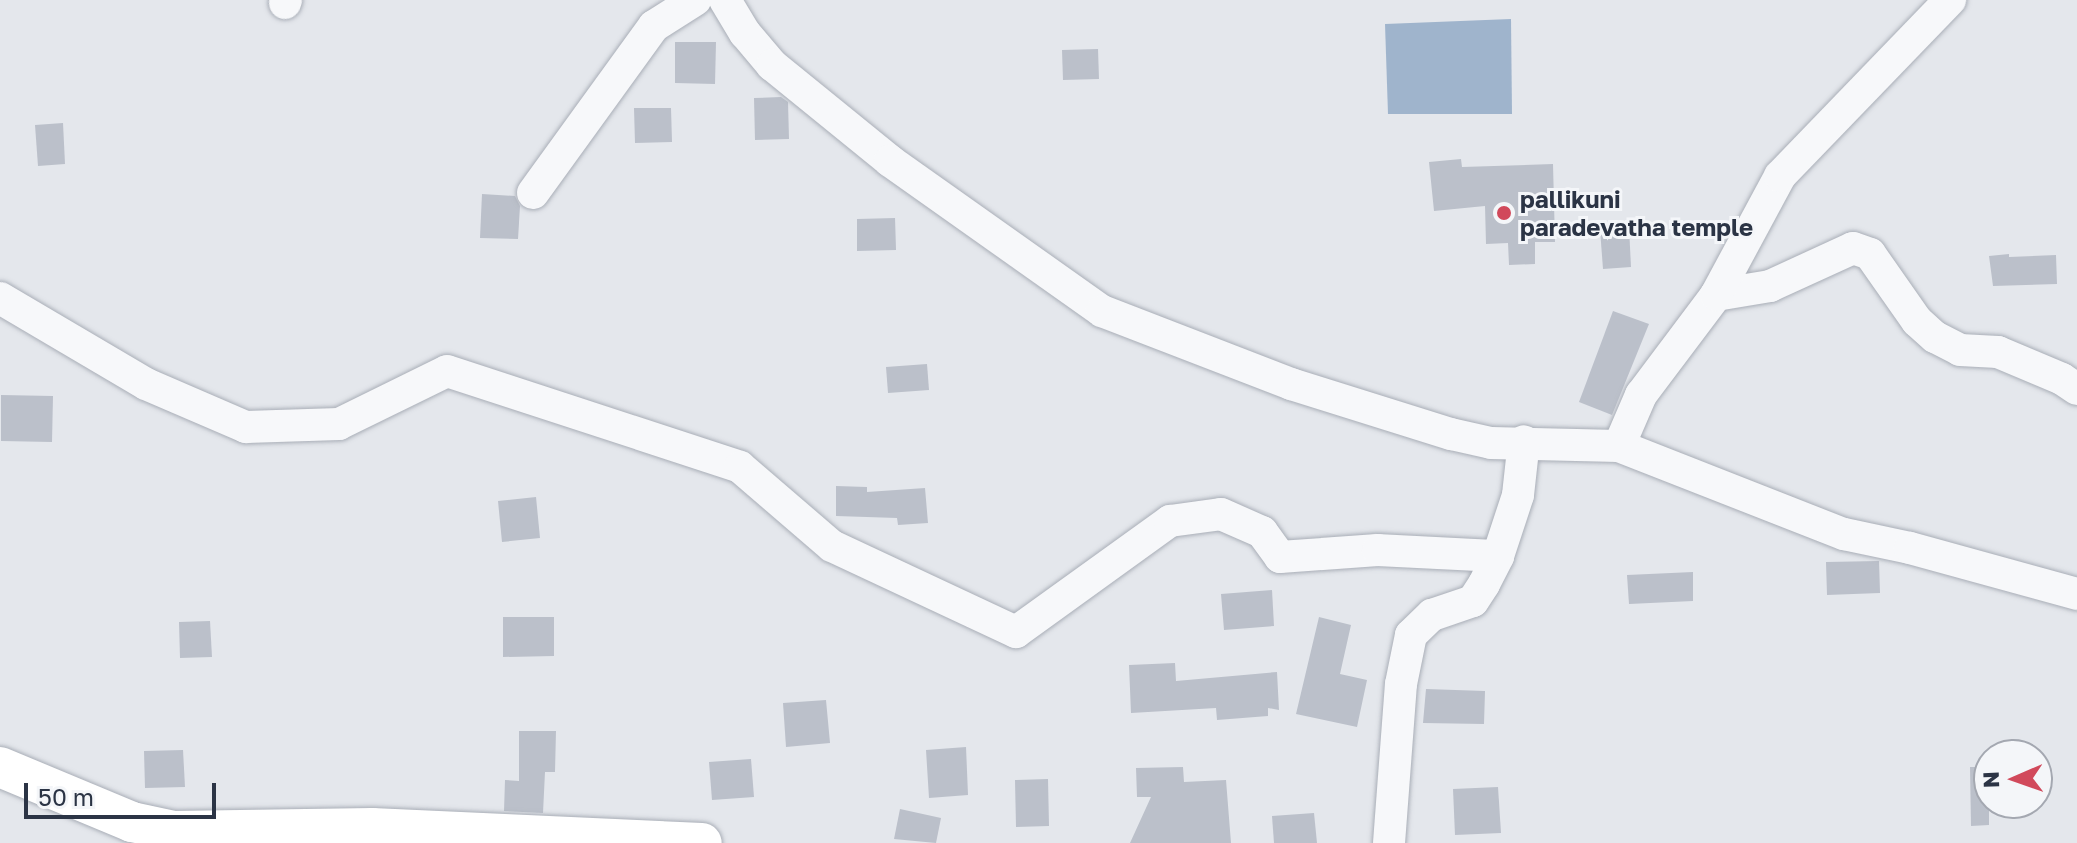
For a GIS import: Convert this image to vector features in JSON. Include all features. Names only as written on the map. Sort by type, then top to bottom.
[{"type":"main road","points":[[0,767],[132,822],[174,831],[372,828],[702,843]]},
{"type":"street","points":[[533,193],[654,26],[695,0]]},
{"type":"street","points":[[725,0],[745,33],[772,65],[890,161],[1102,311],[1291,384],[1451,434],[1491,443],[1524,441],[1619,446],[1844,534],[1910,548],[2077,594]]},
{"type":"street","points":[[1619,446],[1641,395],[1716,295],[1780,176],[1950,0]]},
{"type":"street","points":[[1716,295],[1770,286],[1853,248],[1870,254],[1917,321],[1935,337],[1960,350],[1998,352],[2077,389]]},
{"type":"street","points":[[0,298],[146,384],[246,427],[339,424],[447,371],[461,375],[740,467],[832,546],[1016,632],[1170,521],[1221,514],[1262,532],[1280,557],[1378,550],[1498,556]]},
{"type":"street","points":[[1389,843],[1401,684],[1411,635],[1432,615],[1473,601],[1498,556],[1518,495],[1524,441]]},
{"type":"water","points":[[1511,19],[1512,114],[1388,114],[1385,24]]},
{"type":"building","points":[[675,42],[716,42],[715,84],[675,83]]},
{"type":"building","points":[[1098,49],[1099,79],[1063,80],[1062,50]]},
{"type":"building","points":[[781,97],[788,102],[789,139],[755,140],[754,98]]},
{"type":"building","points":[[634,108],[671,108],[672,142],[635,143]]},
{"type":"building","points":[[63,123],[65,164],[38,166],[35,125]]},
{"type":"building","points":[[1461,159],[1462,167],[1553,164],[1555,242],[1535,242],[1535,264],[1509,265],[1508,243],[1486,244],[1485,206],[1434,211],[1429,162]]},
{"type":"building","points":[[482,194],[515,196],[520,206],[518,239],[480,238]]},
{"type":"building","points":[[895,218],[896,250],[857,251],[857,219]]},
{"type":"building","points":[[1629,227],[1631,267],[1603,269],[1600,229]]},
{"type":"building","points":[[2009,254],[2009,257],[2056,255],[2057,284],[1993,286],[1989,256]]},
{"type":"building","points":[[1613,311],[1649,324],[1612,415],[1579,402]]},
{"type":"building","points":[[927,364],[929,390],[888,393],[886,367]]},
{"type":"building","points":[[1,395],[53,396],[52,442],[1,441]]},
{"type":"building","points":[[836,486],[867,487],[867,492],[925,488],[928,523],[898,525],[897,518],[836,516]]},
{"type":"building","points":[[536,497],[540,538],[502,542],[498,501]]},
{"type":"building","points":[[1879,561],[1880,593],[1827,595],[1826,562]]},
{"type":"building","points":[[1693,572],[1693,601],[1629,604],[1627,575]]},
{"type":"building","points":[[1272,590],[1274,626],[1224,630],[1221,594]]},
{"type":"building","points":[[503,617],[554,617],[554,656],[503,657]]},
{"type":"building","points":[[1319,617],[1351,625],[1340,674],[1367,680],[1357,727],[1296,714]]},
{"type":"building","points":[[210,621],[212,657],[180,658],[179,622]]},
{"type":"building","points":[[1175,663],[1176,681],[1277,672],[1279,710],[1268,708],[1268,716],[1217,720],[1216,708],[1131,713],[1129,665]]},
{"type":"building","points":[[1426,689],[1485,691],[1484,724],[1423,723]]},
{"type":"building","points":[[826,700],[830,743],[786,747],[783,703]]},
{"type":"building","points":[[519,731],[556,731],[555,772],[545,772],[543,813],[504,811],[505,780],[519,781]]},
{"type":"building","points":[[966,747],[968,795],[929,798],[926,750]]},
{"type":"building","points":[[183,750],[185,787],[145,788],[144,751]]},
{"type":"building","points":[[751,759],[754,797],[712,800],[709,762]]},
{"type":"building","points":[[1183,767],[1184,782],[1226,780],[1231,843],[1130,843],[1151,797],[1137,797],[1136,768]]},
{"type":"building","points":[[1970,767],[1973,767],[1973,819],[1989,819],[1989,825],[1971,826]]},
{"type":"building","points":[[1048,779],[1049,826],[1016,827],[1015,780]]},
{"type":"building","points":[[1498,787],[1501,833],[1455,835],[1453,789]]},
{"type":"building","points":[[900,809],[941,818],[936,843],[894,839]]},
{"type":"building","points":[[1314,813],[1317,843],[1274,843],[1272,816]]},
{"type":"place","name":"pallikuni paradevatha temple","points":[[1504,213]]}]
